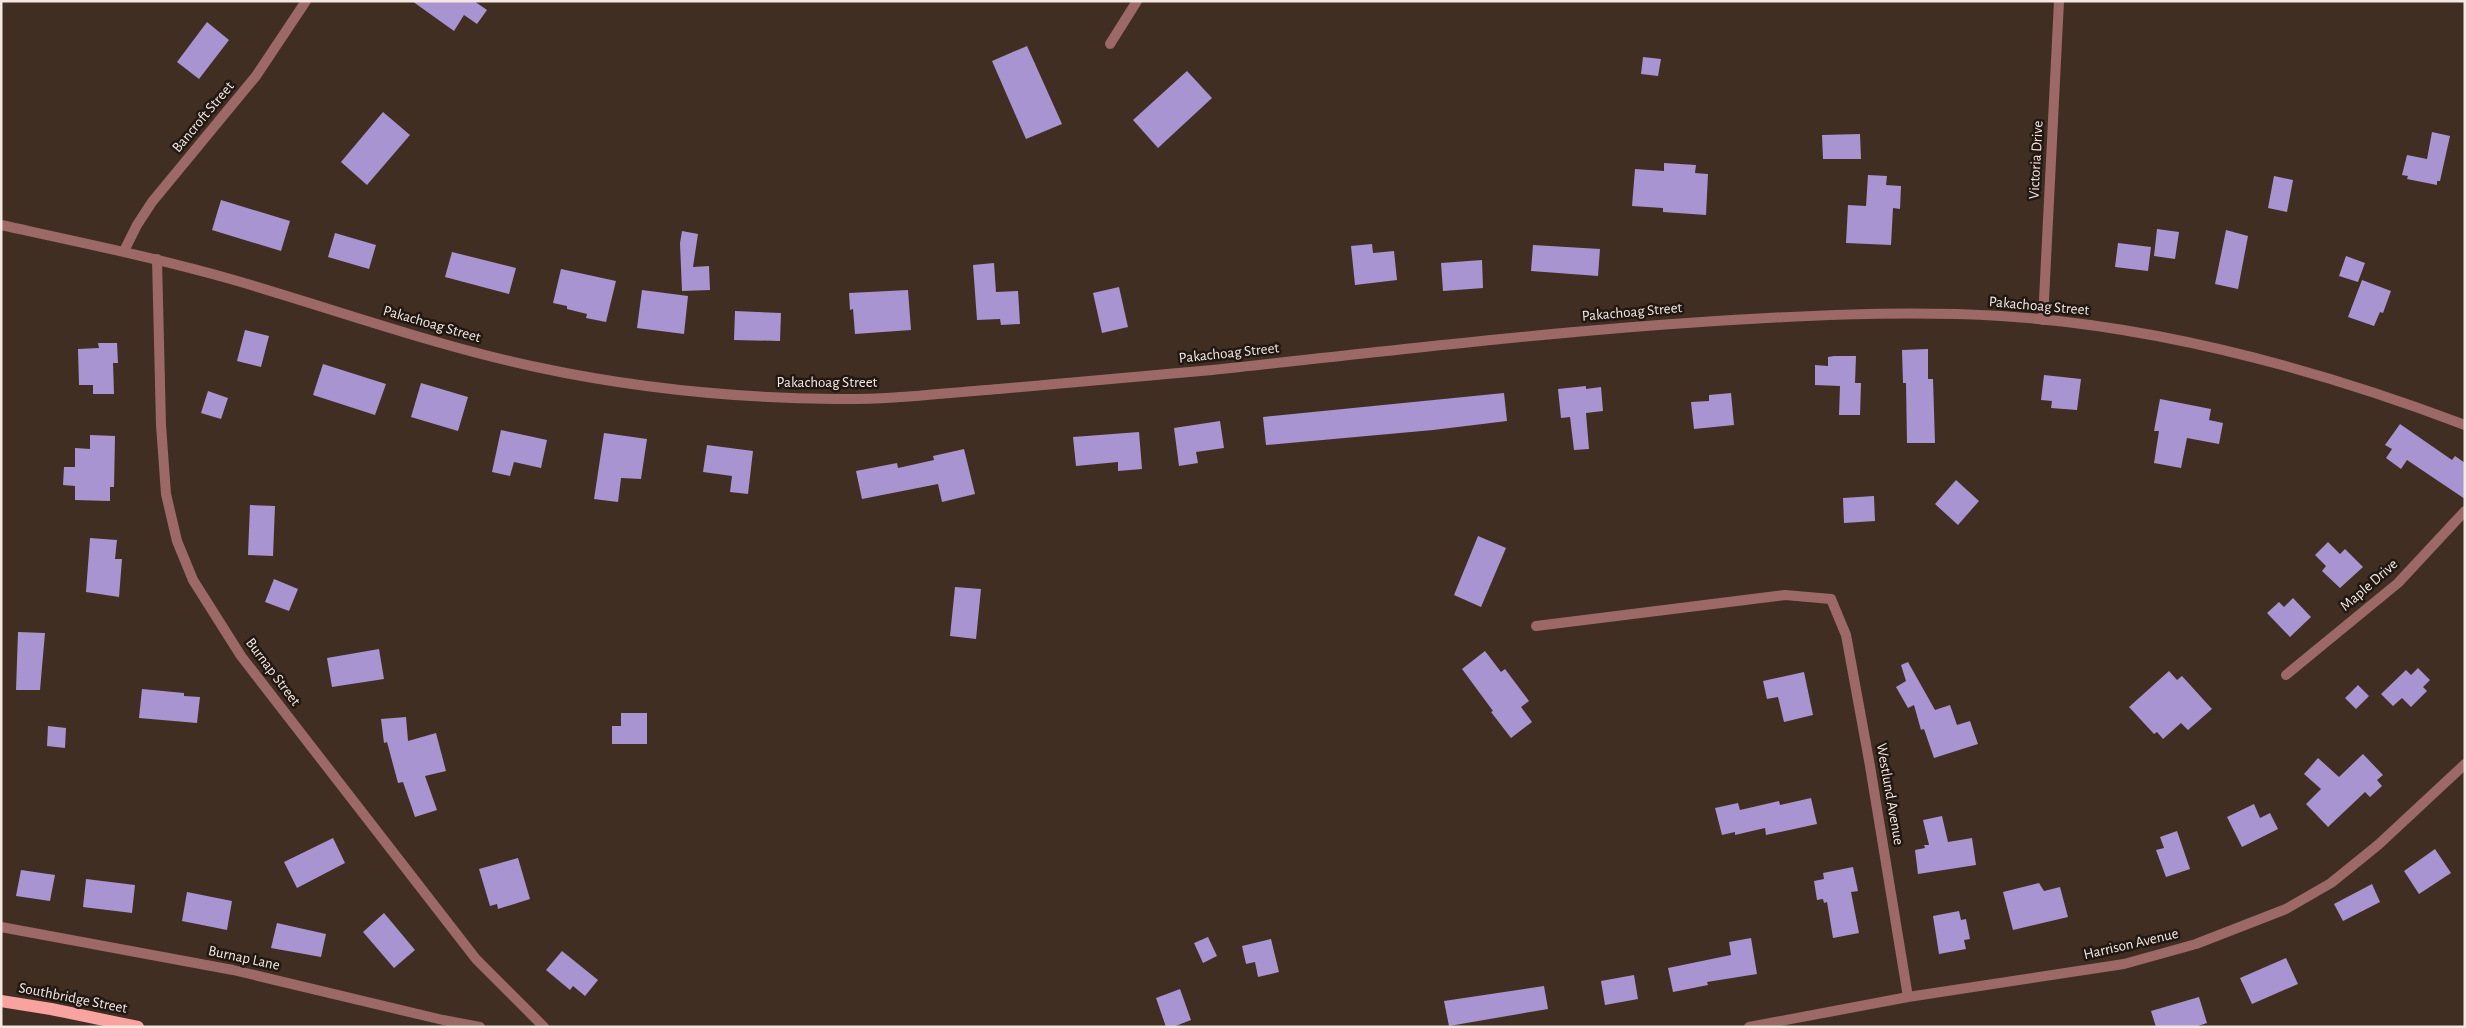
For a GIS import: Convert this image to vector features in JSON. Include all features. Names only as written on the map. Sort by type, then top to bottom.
[{"type":"main road","name":"Southbridge Street","points":[[1,1001],[138,1027]]},
{"type":"street","name":"Bancroft Street","points":[[124,251],[137,225],[152,202],[256,76],[306,1]]},
{"type":"street","points":[[1110,44],[1137,1]]},
{"type":"street","name":"Victoria Drive","points":[[2042,320],[2059,1]]},
{"type":"street","name":"Pakachoag Street","points":[[1,226],[157,259],[244,283],[409,334],[530,366],[602,380],[674,389],[813,399],[934,394],[1154,376],[1614,328],[1736,320],[1934,314],[2042,320],[2126,331],[2250,356],[2360,388],[2465,425]]},
{"type":"street","name":"Burnap Street","points":[[157,259],[161,426],[165,487],[177,541],[192,580],[241,656],[470,952],[510,995],[544,1027]]},
{"type":"street","name":"Maple Drive","points":[[2286,675],[2398,583],[2465,511]]},
{"type":"street","name":"Westlund Avenue","points":[[1536,626],[1785,594],[1830,599],[1846,636],[1870,766],[1908,997]]},
{"type":"street","name":"Harrison Avenue","points":[[1749,1027],[1908,997],[2140,960],[2196,944],[2286,909],[2331,883],[2378,845],[2465,764]]},
{"type":"street","name":"Burnap Lane","points":[[1,927],[233,970],[480,1027]]},
{"type":"building","points":[[412,1],[474,1],[487,10],[477,24],[464,15],[454,31]]},
{"type":"building","points":[[207,22],[229,40],[199,79],[177,62]]},
{"type":"building","points":[[1027,46],[1062,124],[1026,139],[992,61]]},
{"type":"building","points":[[1643,57],[1661,59],[1658,76],[1641,74]]},
{"type":"building","points":[[1187,71],[1212,98],[1158,148],[1133,120]]},
{"type":"building","points":[[383,112],[410,135],[367,185],[341,162]]},
{"type":"building","points":[[2432,132],[2450,136],[2440,181],[2437,181],[2437,185],[2407,179],[2408,176],[2402,175],[2407,155],[2427,159]]},
{"type":"building","points":[[1860,134],[1861,159],[1823,159],[1822,135]]},
{"type":"building","points":[[1664,163],[1696,165],[1695,173],[1708,174],[1706,215],[1663,212],[1663,208],[1632,206],[1635,169],[1664,171]]},
{"type":"building","points":[[1868,175],[1887,176],[1886,185],[1901,186],[1900,209],[1893,208],[1891,245],[1846,243],[1848,205],[1866,206]]},
{"type":"building","points":[[2274,176],[2293,180],[2287,212],[2268,208]]},
{"type":"building","points":[[221,200],[290,221],[281,251],[212,230]]},
{"type":"building","points":[[2157,229],[2179,232],[2175,259],[2154,256]]},
{"type":"building","points":[[2226,230],[2248,236],[2238,289],[2215,284]]},
{"type":"building","points":[[682,231],[698,234],[693,267],[709,266],[710,290],[682,291],[680,243]]},
{"type":"building","points":[[335,233],[376,245],[369,269],[328,257]]},
{"type":"building","points":[[2118,243],[2151,247],[2148,271],[2115,267]]},
{"type":"building","points":[[1372,244],[1373,253],[1394,251],[1397,280],[1355,285],[1351,246]]},
{"type":"building","points":[[1533,245],[1600,249],[1598,276],[1531,271]]},
{"type":"building","points":[[452,252],[516,268],[509,294],[445,277]]},
{"type":"building","points":[[2346,256],[2365,263],[2358,282],[2339,276]]},
{"type":"building","points":[[1482,260],[1483,288],[1443,291],[1441,263]]},
{"type":"building","points":[[994,263],[996,292],[1018,291],[1020,324],[1001,325],[1000,319],[977,320],[973,265]]},
{"type":"building","points":[[561,269],[616,281],[606,322],[586,318],[587,314],[553,303]]},
{"type":"building","points":[[2362,280],[2391,291],[2383,313],[2380,312],[2374,326],[2348,317]]},
{"type":"building","points":[[1119,287],[1128,327],[1102,333],[1093,293]]},
{"type":"building","points":[[642,290],[688,296],[684,334],[637,328]]},
{"type":"building","points":[[908,290],[911,330],[855,334],[853,309],[850,310],[849,293]]},
{"type":"building","points":[[735,311],[781,313],[780,341],[734,340]]},
{"type":"building","points":[[245,330],[269,336],[261,367],[237,361]]},
{"type":"building","points":[[98,343],[117,343],[118,363],[113,363],[114,394],[93,394],[93,385],[79,385],[78,349],[99,348]]},
{"type":"building","points":[[1928,349],[1928,379],[1933,379],[1935,443],[1907,443],[1906,383],[1903,383],[1902,350]]},
{"type":"building","points":[[1856,356],[1855,383],[1861,383],[1860,415],[1839,415],[1840,386],[1815,385],[1815,365],[1828,366],[1828,357]]},
{"type":"building","points":[[323,364],[386,384],[375,415],[313,395]]},
{"type":"building","points":[[2044,375],[2081,379],[2077,410],[2051,408],[2052,401],[2041,400]]},
{"type":"building","points":[[421,383],[468,397],[458,431],[411,417]]},
{"type":"building","points":[[1586,386],[1586,389],[1601,387],[1603,411],[1586,413],[1589,449],[1574,450],[1570,417],[1561,418],[1558,389]]},
{"type":"building","points":[[208,391],[228,398],[221,419],[201,413]]},
{"type":"building","points":[[1504,393],[1507,421],[1433,430],[1266,445],[1263,417]]},
{"type":"building","points":[[1731,393],[1734,425],[1694,429],[1691,402],[1709,401],[1709,395]]},
{"type":"building","points":[[2160,399],[2211,409],[2209,420],[2223,423],[2219,444],[2187,438],[2181,468],[2154,463],[2159,431],[2154,431]]},
{"type":"building","points":[[1220,421],[1224,448],[1196,452],[1198,463],[1179,466],[1174,428]]},
{"type":"building","points":[[2400,424],[2452,460],[2455,456],[2465,463],[2465,499],[2407,460],[2401,469],[2386,458],[2392,449],[2385,445]]},
{"type":"building","points":[[501,430],[547,440],[541,468],[514,462],[510,476],[492,472]]},
{"type":"building","points":[[1139,432],[1142,469],[1118,471],[1118,462],[1076,466],[1073,437]]},
{"type":"building","points":[[604,433],[647,439],[641,479],[621,478],[618,502],[594,499]]},
{"type":"building","points":[[90,435],[115,436],[114,487],[110,487],[110,501],[75,500],[75,486],[63,485],[64,467],[75,467],[75,448],[90,449]]},
{"type":"building","points":[[707,445],[753,451],[748,494],[730,492],[732,476],[703,472]]},
{"type":"building","points":[[964,449],[975,494],[942,502],[938,484],[862,499],[856,471],[897,463],[898,468],[934,460],[933,456]]},
{"type":"building","points":[[1956,480],[1979,501],[1958,525],[1935,504]]},
{"type":"building","points":[[1874,496],[1875,521],[1844,523],[1843,498]]},
{"type":"building","points":[[250,505],[275,506],[273,556],[248,555]]},
{"type":"building","points":[[1478,536],[1506,548],[1481,607],[1454,595]]},
{"type":"building","points":[[90,538],[117,540],[115,559],[122,559],[119,597],[86,592]]},
{"type":"building","points":[[2328,542],[2340,554],[2345,549],[2363,567],[2340,588],[2322,571],[2326,566],[2315,555]]},
{"type":"building","points":[[274,579],[298,589],[289,611],[265,602]]},
{"type":"building","points":[[955,587],[981,589],[976,639],[950,636]]},
{"type":"building","points":[[2293,598],[2311,617],[2290,637],[2267,613],[2279,602],[2284,607]]},
{"type":"building","points":[[18,632],[45,633],[40,690],[16,690]]},
{"type":"building","points":[[379,649],[384,679],[332,687],[327,658]]},
{"type":"building","points":[[1485,651],[1501,672],[1505,669],[1529,701],[1521,707],[1532,722],[1511,738],[1462,669]]},
{"type":"building","points":[[1908,662],[1935,710],[1950,705],[1957,725],[1970,721],[1978,744],[1934,758],[1924,729],[1921,730],[1914,705],[1908,708],[1896,687],[1906,681],[1901,665]]},
{"type":"building","points":[[2418,668],[2430,680],[2423,687],[2427,691],[2411,707],[2402,698],[2393,706],[2381,694],[2406,670],[2411,675]]},
{"type":"building","points":[[2169,671],[2177,680],[2182,676],[2212,709],[2188,730],[2181,723],[2163,739],[2157,732],[2154,734],[2129,707]]},
{"type":"building","points":[[1804,672],[1813,715],[1784,722],[1778,697],[1767,699],[1763,681]]},
{"type":"building","points":[[2358,685],[2369,696],[2356,709],[2345,698]]},
{"type":"building","points":[[142,689],[184,693],[184,696],[200,697],[197,723],[139,718]]},
{"type":"building","points":[[621,713],[647,713],[647,744],[612,744],[612,726],[621,726]]},
{"type":"building","points":[[406,717],[408,741],[436,733],[446,771],[425,776],[437,810],[415,817],[403,782],[398,783],[387,742],[384,743],[381,719]]},
{"type":"building","points":[[48,726],[66,728],[65,748],[47,746]]},
{"type":"building","points":[[2363,754],[2383,775],[2377,780],[2382,786],[2370,797],[2365,792],[2328,827],[2306,804],[2321,789],[2304,774],[2318,758],[2339,777]]},
{"type":"building","points":[[1811,798],[1817,824],[1766,835],[1765,828],[1735,835],[1735,832],[1722,835],[1715,808],[1738,803],[1740,810],[1779,801],[1780,805]]},
{"type":"building","points":[[2254,804],[2260,818],[2270,813],[2278,829],[2242,847],[2227,817]]},
{"type":"building","points":[[1942,816],[1948,842],[1972,838],[1976,865],[1918,874],[1915,850],[1925,848],[1924,845],[1929,845],[1923,820]]},
{"type":"building","points":[[2177,831],[2190,869],[2166,877],[2156,850],[2164,848],[2160,837]]},
{"type":"building","points":[[333,838],[345,863],[297,888],[284,862]]},
{"type":"building","points":[[2435,849],[2451,873],[2419,894],[2404,871]]},
{"type":"building","points":[[518,858],[530,899],[498,909],[497,904],[490,906],[479,869]]},
{"type":"building","points":[[1853,867],[1858,891],[1851,892],[1859,933],[1833,938],[1827,902],[1824,903],[1823,899],[1817,900],[1814,881],[1824,879],[1823,873]]},
{"type":"building","points":[[21,870],[55,875],[50,901],[16,896]]},
{"type":"building","points":[[86,879],[135,885],[132,913],[83,907]]},
{"type":"building","points":[[2039,883],[2044,891],[2060,887],[2068,917],[2013,930],[2003,892]]},
{"type":"building","points":[[2372,884],[2380,902],[2343,921],[2334,904]]},
{"type":"building","points":[[187,892],[232,901],[227,930],[182,921]]},
{"type":"building","points":[[1959,911],[1961,920],[1966,919],[1970,939],[1964,940],[1966,949],[1939,954],[1933,916]]},
{"type":"building","points":[[384,913],[415,950],[394,968],[363,932]]},
{"type":"building","points":[[277,923],[326,934],[321,957],[271,948]]},
{"type":"building","points":[[1208,937],[1217,956],[1203,963],[1194,943]]},
{"type":"building","points":[[1751,938],[1757,974],[1707,982],[1708,985],[1673,992],[1668,968],[1731,955],[1729,942]]},
{"type":"building","points":[[1271,939],[1279,972],[1258,977],[1255,962],[1246,964],[1242,946]]},
{"type":"building","points":[[562,951],[598,980],[585,996],[573,986],[570,990],[546,970]]},
{"type":"building","points":[[2286,958],[2298,984],[2252,1004],[2240,978]]},
{"type":"building","points":[[1634,975],[1638,999],[1605,1005],[1601,981]]},
{"type":"building","points":[[1544,986],[1548,1009],[1449,1026],[1444,1001]]},
{"type":"building","points":[[1180,989],[1191,1020],[1173,1027],[1166,1027],[1156,998]]},
{"type":"building","points":[[2199,997],[2207,1023],[2195,1027],[2156,1027],[2151,1011]]}]
